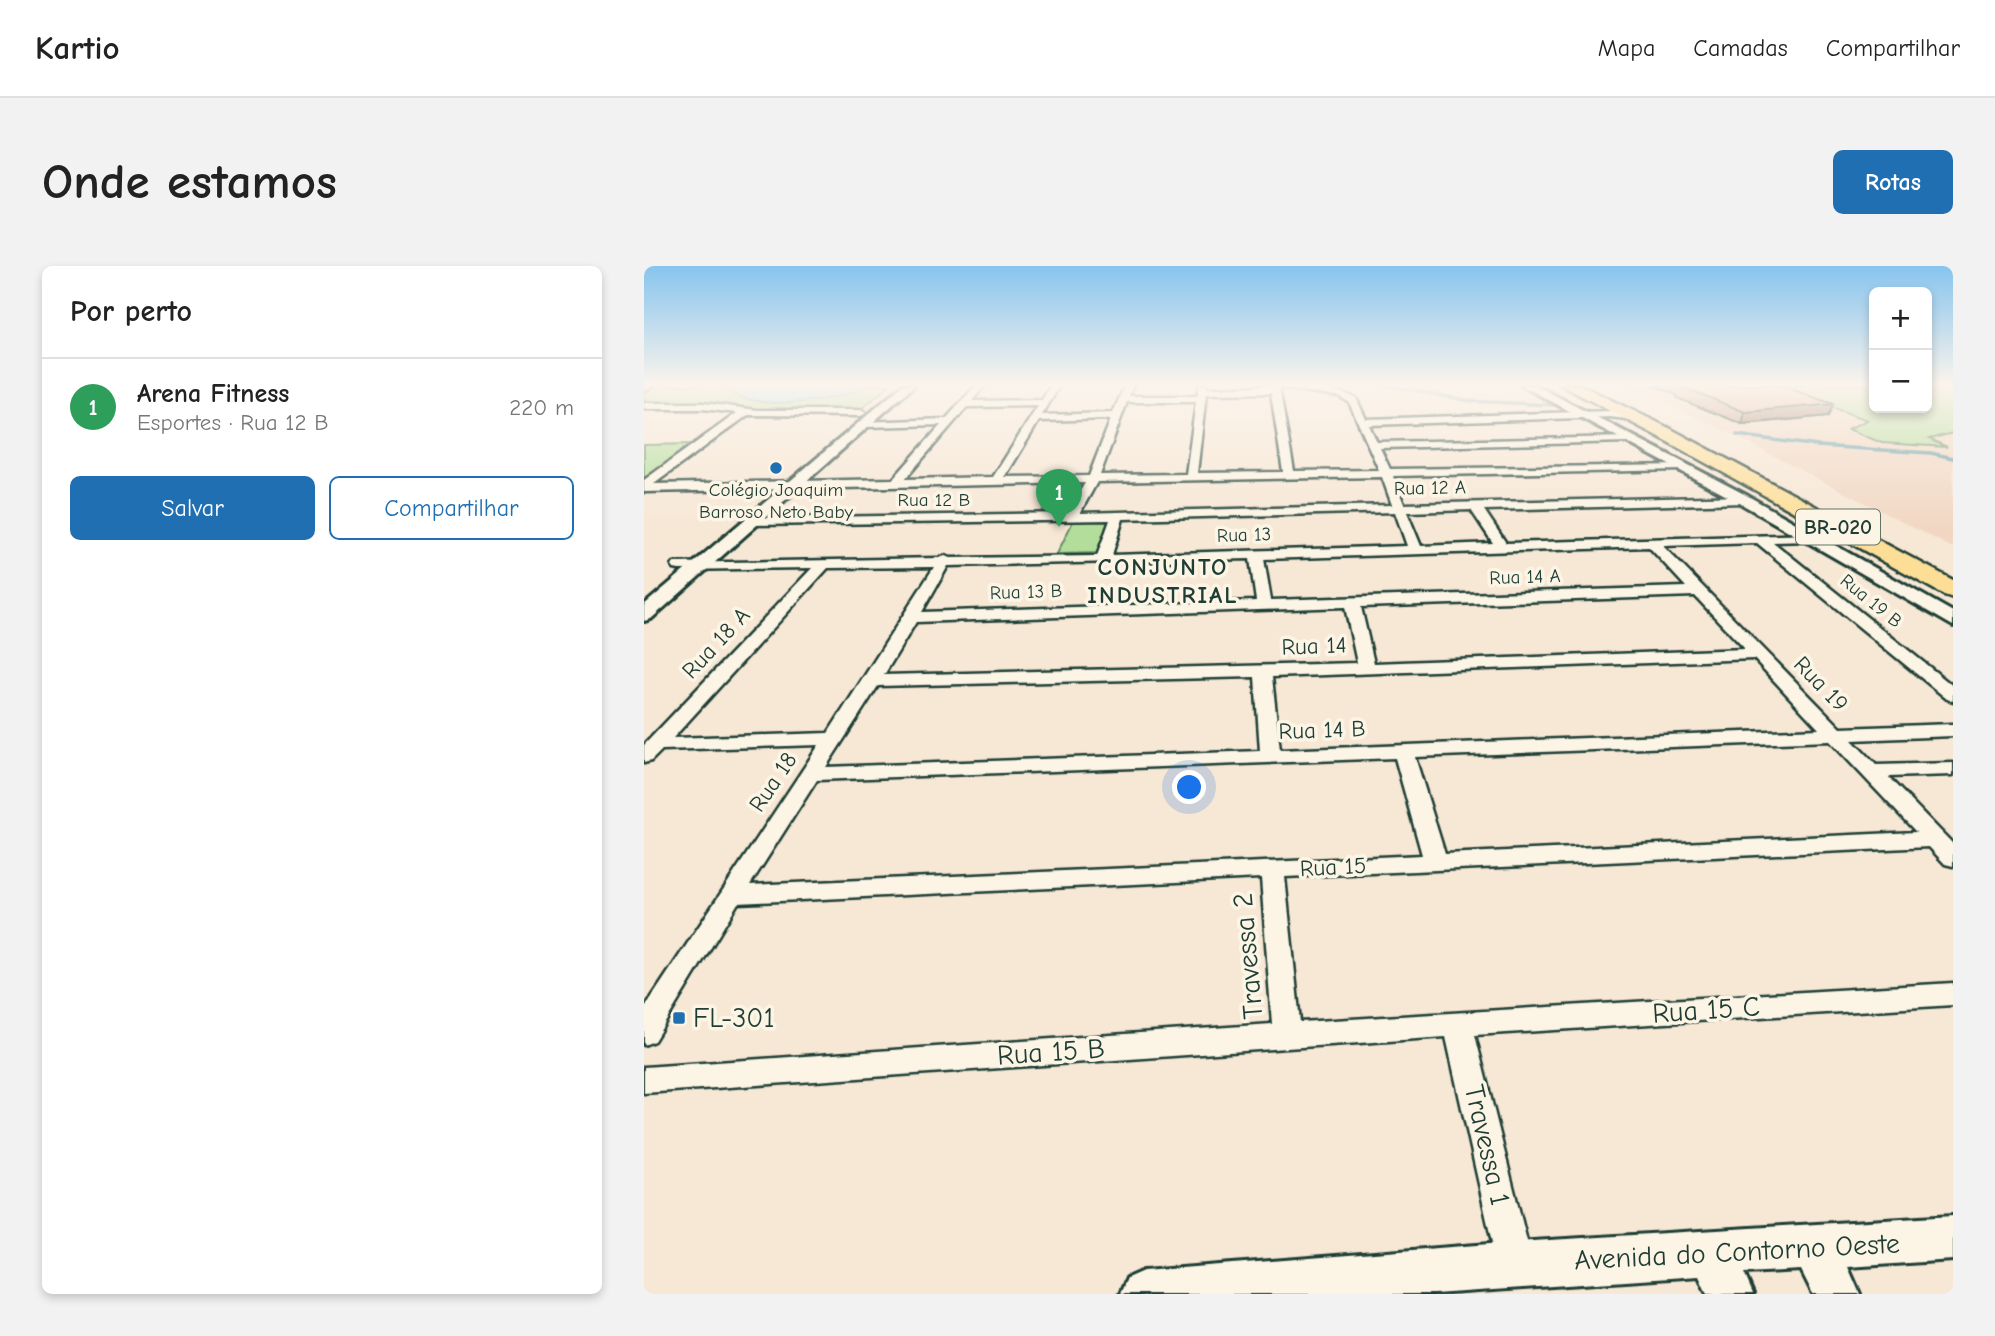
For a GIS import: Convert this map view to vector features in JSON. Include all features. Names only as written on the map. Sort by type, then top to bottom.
[{"type":"highway","points":[[1665,433],[1691,433]]},
{"type":"highway","name":"BR-020","points":[[1665,433],[1761,486],[1818,507],[1943,561]]},
{"type":"highway","name":"BR-020","points":[[1697,433],[1902,562],[1953,590]]},
{"type":"highway","points":[[1790,525],[1818,507]]},
{"type":"highway","points":[[1811,537],[1902,562]]},
{"type":"street","points":[[644,487],[717,433]]},
{"type":"street","points":[[644,615],[700,566],[776,487],[845,433]]},
{"type":"street","points":[[644,594],[679,566],[793,486],[848,433]]},
{"type":"street","points":[[895,484],[938,433]]},
{"type":"street","points":[[997,481],[1025,433]]},
{"type":"street","points":[[1072,516],[1093,479],[1112,433]]},
{"type":"street","points":[[1191,477],[1197,433]]},
{"type":"street","points":[[1282,433],[1289,475]]},
{"type":"street","points":[[1369,433],[1415,549]]},
{"type":"street","points":[[1617,433],[1744,499],[1953,620]]},
{"type":"street","points":[[644,487],[776,487],[997,481],[1048,485],[1093,479],[1386,473],[1422,458],[1628,439]]},
{"type":"street","points":[[1374,445],[1422,458],[1681,467]]},
{"type":"street","name":"Rua 12 A","points":[[1118,515],[1744,499]]},
{"type":"street","points":[[1475,506],[1502,547]]},
{"type":"street","points":[[1102,560],[1118,515]]},
{"type":"street","name":"Rua 12 B","points":[[748,519],[1118,515]]},
{"type":"street","name":"Rua 13","points":[[679,566],[946,560],[1102,560],[1811,537]]},
{"type":"street","name":"Rua 19 B","points":[[1762,540],[1953,695]]},
{"type":"street","name":"Rua 19","points":[[1654,544],[1953,858]]},
{"type":"street","points":[[1256,553],[1264,604]]},
{"type":"street","name":"Rua 18","points":[[644,1033],[872,681],[946,560]]},
{"type":"street","name":"Rua 18 A","points":[[650,751],[825,563]]},
{"type":"street","name":"Rua 14 A","points":[[1352,602],[1699,591]]},
{"type":"street","points":[[1352,602],[1367,668]]},
{"type":"street","name":"Rua 13 B","points":[[910,617],[1352,602]]},
{"type":"street","name":"Rua 14","points":[[872,681],[1263,672],[1758,654]]},
{"type":"street","points":[[1263,672],[1271,756]]},
{"type":"street","name":"Rua 14 B","points":[[810,774],[1953,730]]},
{"type":"street","points":[[650,751],[834,739]]},
{"type":"street","points":[[1403,751],[1436,862]]},
{"type":"street","points":[[1870,771],[1953,769]]},
{"type":"street","name":"Rua 15","points":[[731,895],[1936,839]]},
{"type":"street","name":"Travessa 2","points":[[1272,870],[1287,1035]]},
{"type":"street","name":"Rua 15 C","points":[[1458,1025],[1953,994]]},
{"type":"street","name":"Rua 15 B","points":[[644,1080],[1458,1025]]},
{"type":"street","name":"Travessa 1","points":[[1458,1025],[1515,1265]]},
{"type":"street","name":"Avenida do Contorno Oeste","points":[[1143,1294],[1515,1265],[1953,1238]]},
{"type":"street","points":[[1814,1248],[1837,1294]]},
{"type":"street","points":[[1712,1254],[1730,1294]]},
{"type":"shaded area","points":[[1729,433],[1953,433],[1953,548]]},
{"type":"green space","points":[[1858,433],[1953,433],[1929,439],[1947,447],[1882,443]]},
{"type":"green space","points":[[693,444],[644,481],[644,445]]},
{"type":"green space","points":[[1055,483],[1081,483],[1070,511],[1042,512]]},
{"type":"green space","points":[[1075,517],[1111,517],[1100,553],[1057,554]]},
{"type":"waterway","points":[[1737,435],[1818,446],[1931,453],[1953,458]]},
{"type":"place","name":"Colégio Joaquim Barroso Neto Baby","points":[[776,468]]},
{"type":"place","name":"Arena Fitness","points":[[1059,527]]},
{"type":"place","name":"FL-301","points":[[679,1018]]},
{"type":"district","name":"CONJUNTO INDUSTRIAL","points":[[1163,581]]}]
